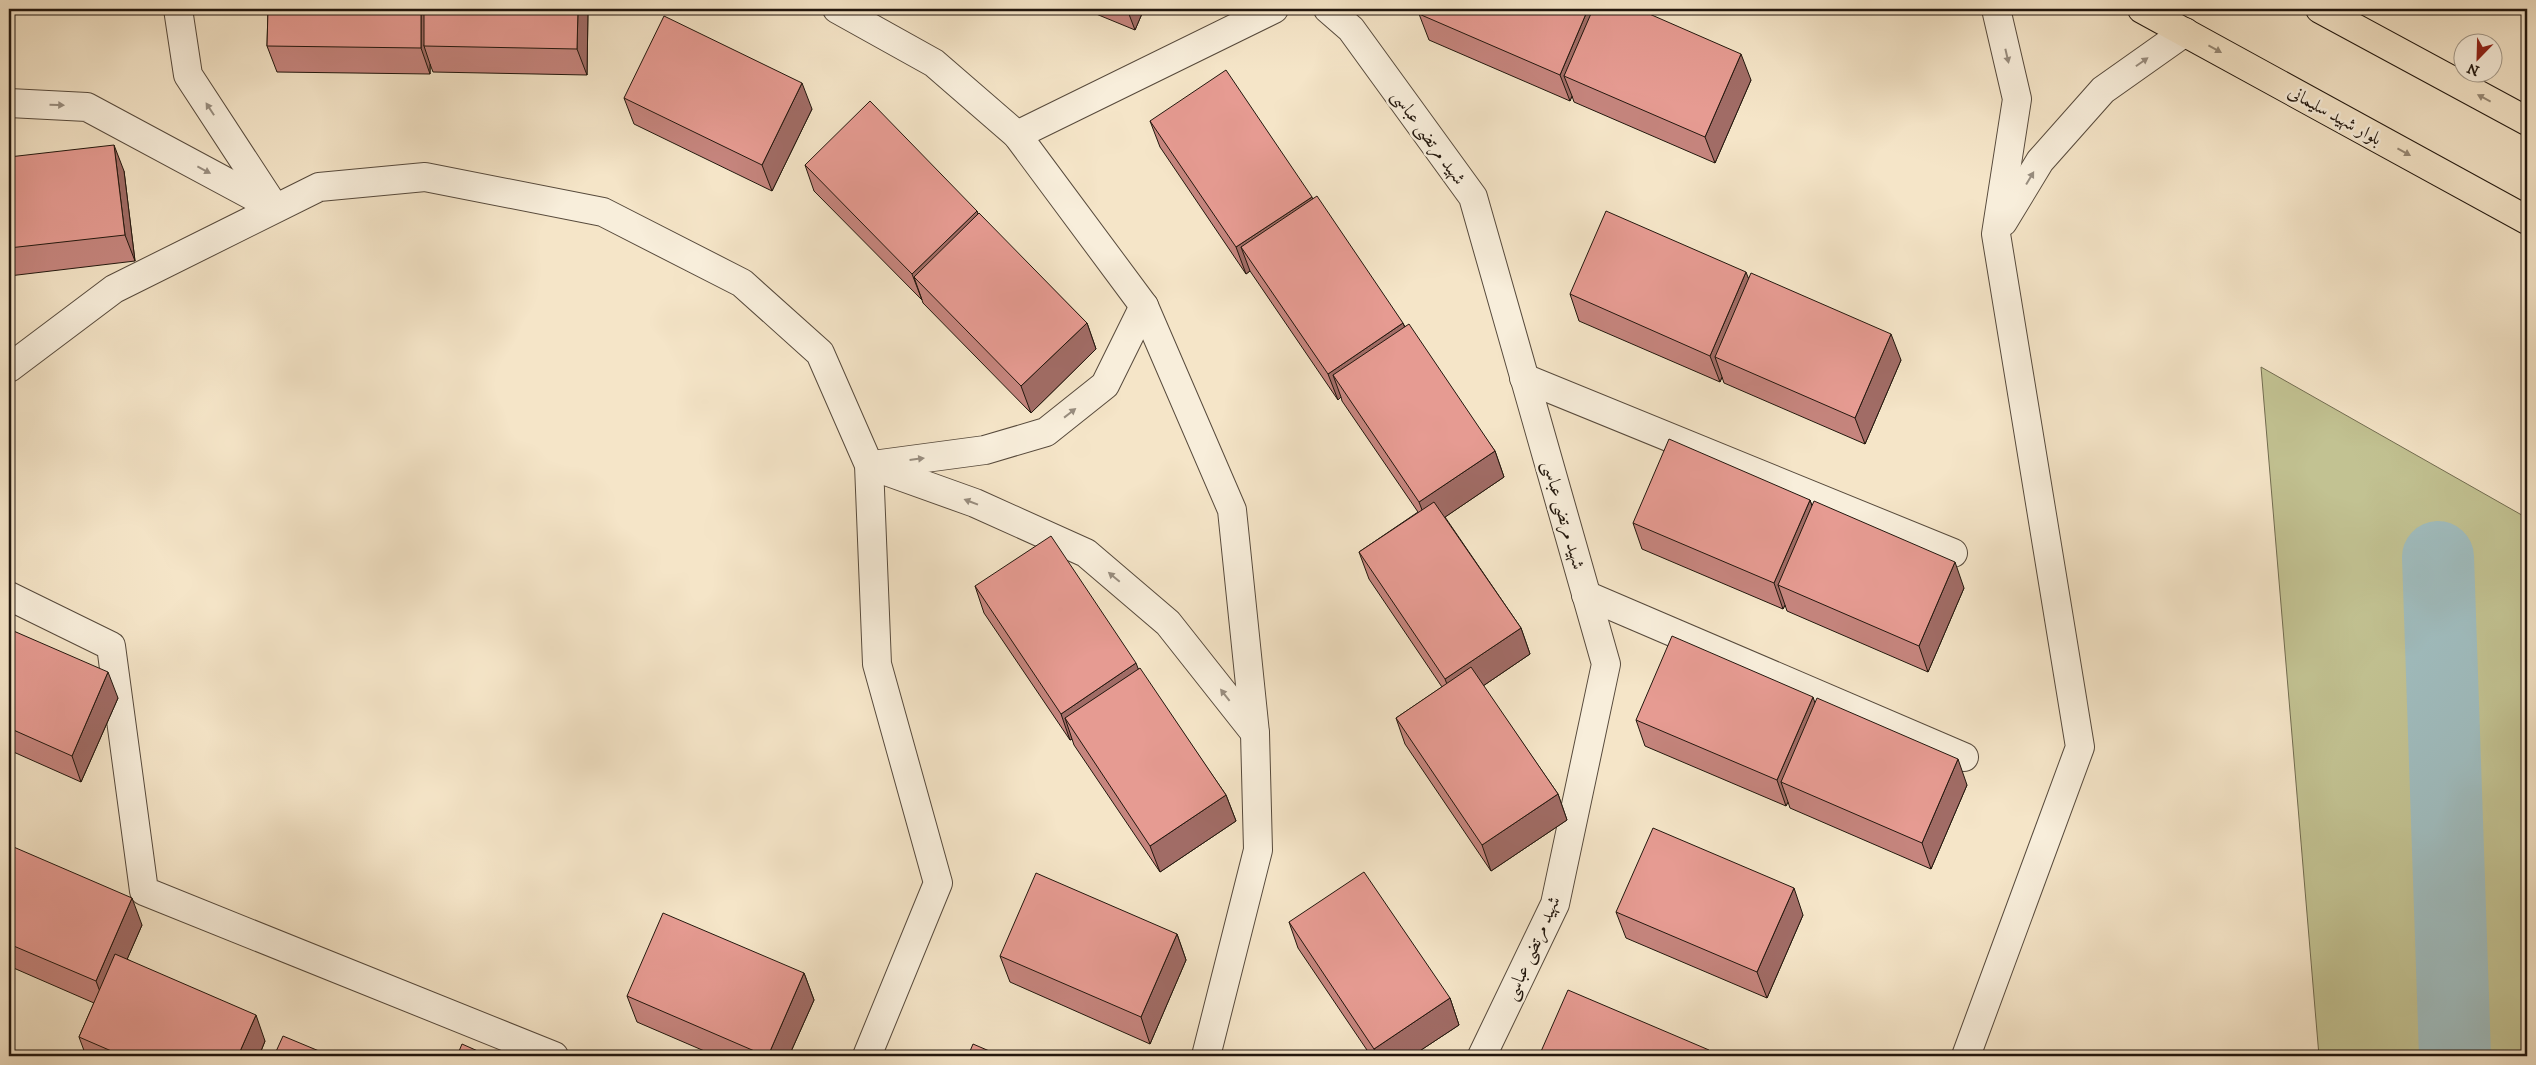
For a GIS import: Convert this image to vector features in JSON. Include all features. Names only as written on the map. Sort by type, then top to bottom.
[{"type":"main road","name":"بلوار شهید سلیمانی","points":[[2142,9],[2527,220]]},
{"type":"main road","points":[[2320,9],[2527,121]]},
{"type":"street","points":[[178,9],[188,75],[275,208]]},
{"type":"street","points":[[837,9],[934,63],[1017,135],[1144,306],[1232,510],[1255,733],[1258,850],[1206,1056]]},
{"type":"street","points":[[1017,135],[1274,9]]},
{"type":"street","name":"شهید مرتضی عباسی","points":[[1328,9],[1351,30],[1473,197],[1606,664],[1555,904],[1482,1056]]},
{"type":"street","points":[[1966,1056],[2080,747],[1996,234],[2017,99],[1996,9]]},
{"type":"street","points":[[1996,234],[2040,161],[2103,90],[2185,32]]},
{"type":"street","points":[[9,103],[87,106],[275,208]]},
{"type":"street","points":[[9,368],[114,289],[319,187],[425,177],[602,212],[742,283],[820,353],[869,465],[877,664],[938,883],[867,1056]]},
{"type":"street","points":[[869,465],[985,450],[1046,432],[1105,385],[1144,306]]},
{"type":"street","points":[[1524,378],[1953,554]]},
{"type":"street","points":[[869,465],[975,503],[1086,553],[1168,623],[1255,733]]},
{"type":"street","points":[[1586,595],[1964,757]]},
{"type":"street","points":[[9,596],[111,646],[144,891],[554,1056]]},
{"type":"green space","points":[[2261,367],[2527,518],[2527,1056],[2319,1056]]},
{"type":"building","points":[[268,9],[421,9],[421,48],[267,46]]},
{"type":"building","points":[[424,9],[578,9],[577,49],[424,46]]},
{"type":"building","points":[[1421,9],[1588,9],[1560,75],[1419,14]]},
{"type":"building","points":[[1593,9],[1638,9],[1741,54],[1705,137],[1564,76]]},
{"type":"building","points":[[664,16],[802,83],[762,165],[624,98]]},
{"type":"building","points":[[1226,70],[1312,197],[1236,247],[1150,121]]},
{"type":"building","points":[[870,101],[977,211],[912,274],[805,165]]},
{"type":"building","points":[[114,145],[125,235],[9,248],[9,157]]},
{"type":"building","points":[[1317,196],[1403,323],[1328,374],[1241,247]]},
{"type":"building","points":[[1606,211],[1746,272],[1710,356],[1570,294]]},
{"type":"building","points":[[979,213],[1087,323],[1021,386],[914,277]]},
{"type":"building","points":[[1751,273],[1891,334],[1855,418],[1715,357]]},
{"type":"building","points":[[1409,324],[1495,451],[1419,502],[1333,375]]},
{"type":"building","points":[[1669,439],[1810,500],[1774,583],[1633,523]]},
{"type":"building","points":[[1814,501],[1955,562],[1919,646],[1778,585]]},
{"type":"building","points":[[1434,502],[1521,628],[1445,679],[1359,552]]},
{"type":"building","points":[[1051,536],[1136,663],[1061,714],[975,586]]},
{"type":"building","points":[[9,629],[108,672],[72,756],[9,728]]},
{"type":"building","points":[[1672,636],[1813,697],[1777,780],[1636,720]]},
{"type":"building","points":[[1471,667],[1558,794],[1482,845],[1396,718]]},
{"type":"building","points":[[1140,668],[1226,795],[1150,846],[1065,718]]},
{"type":"building","points":[[1817,698],[1958,759],[1922,843],[1781,782]]},
{"type":"building","points":[[1653,828],[1794,888],[1757,972],[1616,912]]},
{"type":"building","points":[[9,845],[132,898],[96,981],[9,944]]},
{"type":"building","points":[[1364,872],[1450,998],[1374,1049],[1289,922]]},
{"type":"building","points":[[1036,873],[1177,934],[1141,1017],[1000,956]]},
{"type":"building","points":[[663,913],[804,973],[768,1056],[627,996]]},
{"type":"building","points":[[115,954],[256,1015],[238,1056],[123,1056],[79,1037]]},
{"type":"building","points":[[1568,990],[1709,1050],[1706,1056],[1539,1056]]},
{"type":"building","points":[[283,1036],[331,1056],[274,1056]]},
{"type":"building","points":[[462,1044],[489,1056],[457,1056]]},
{"type":"building","points":[[973,1044],[1001,1056],[968,1056]]},
{"type":"waterway","points":[[2438,557],[2455,1056]]}]
